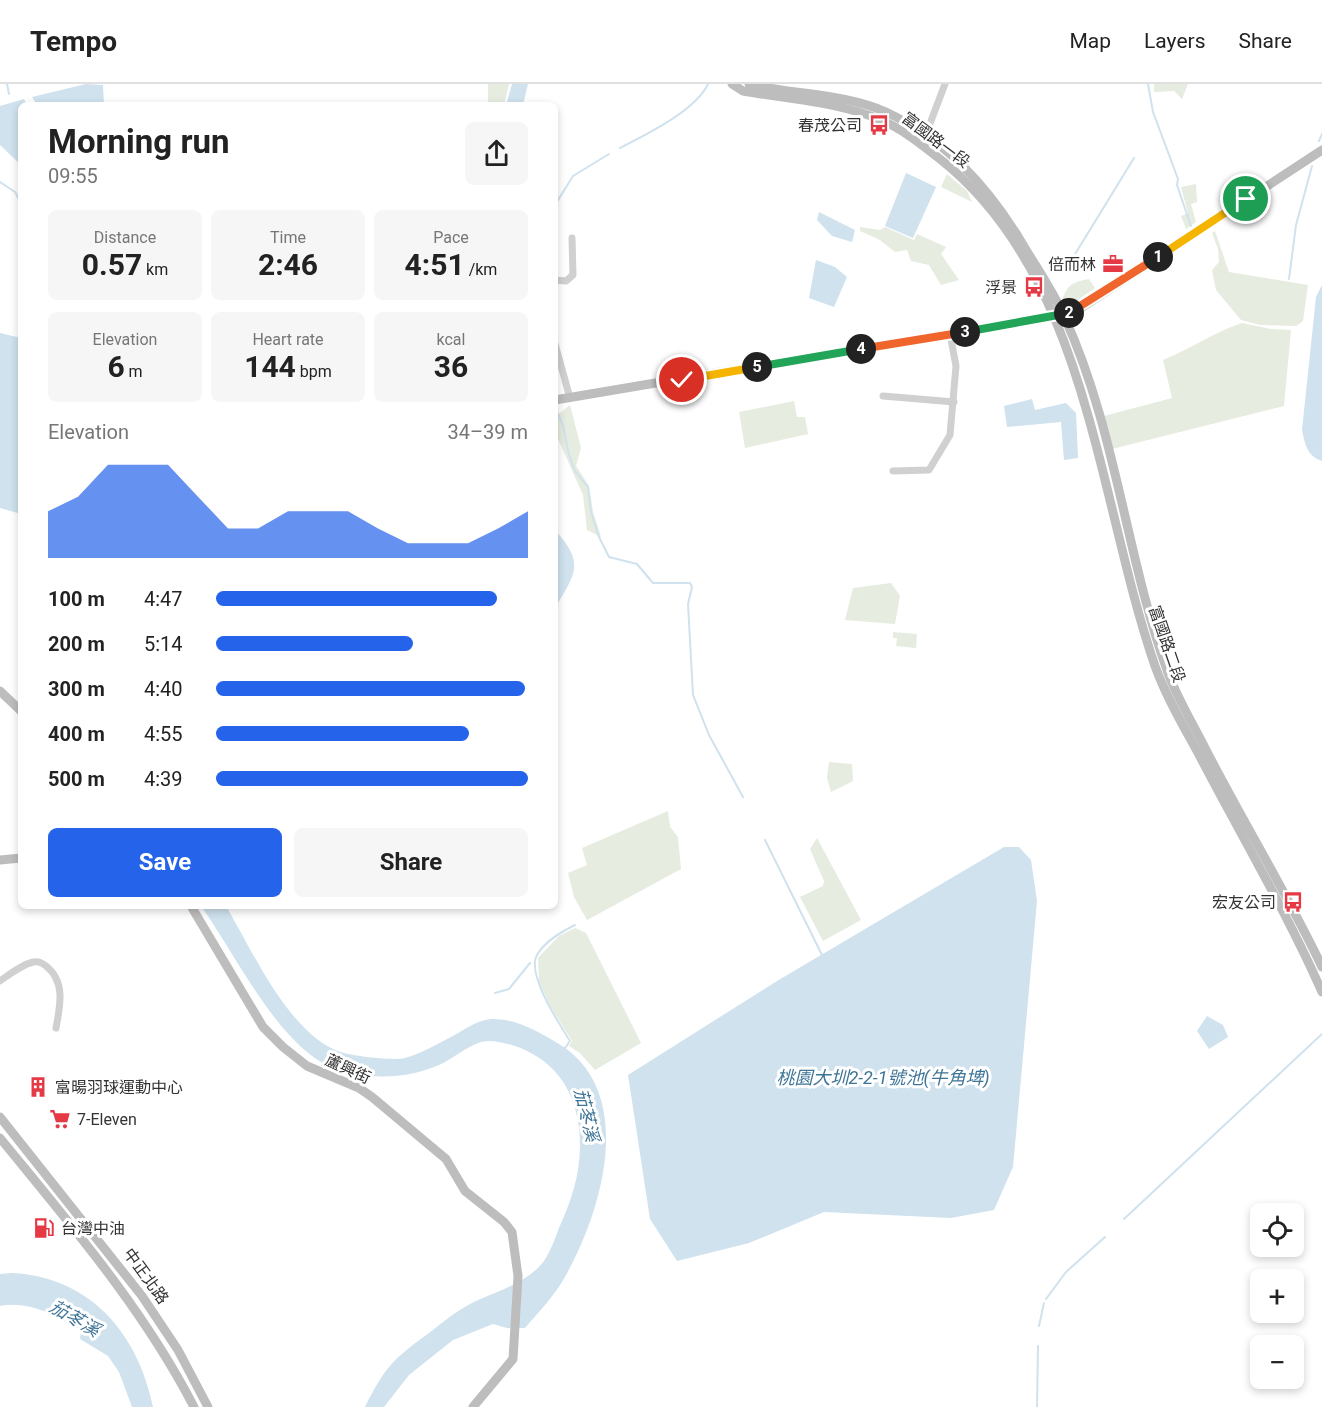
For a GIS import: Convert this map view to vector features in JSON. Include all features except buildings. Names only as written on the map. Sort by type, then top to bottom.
[{"type":"street","name":"富國路一段","points":[[732,84],[743,91],[830,106],[881,120],[918,142],[972,186],[1004,227],[1059,316]]},
{"type":"street","name":"富國路一段","points":[[748,84],[855,101],[886,112],[926,134],[979,181],[1010,224],[1059,316]]},
{"type":"street","points":[[918,142],[926,134],[945,84]]},
{"type":"street","points":[[558,400],[1075,312],[1322,150]]},
{"type":"street","points":[[558,280],[566,281],[573,275],[572,238]]},
{"type":"street","name":"富國路二段","points":[[1059,316],[1083,364],[1101,424],[1137,569],[1169,677],[1224,786],[1322,968]]},
{"type":"street","name":"富國路二段","points":[[1059,316],[1128,572],[1162,684],[1322,992]]},
{"type":"street","points":[[893,471],[929,470],[950,435],[956,366],[950,334]]},
{"type":"street","points":[[558,355],[570,398]]},
{"type":"street","points":[[883,396],[954,402]]},
{"type":"street","points":[[0,691],[18,708]]},
{"type":"street","points":[[0,860],[18,858]]},
{"type":"street","name":"蘆興街","points":[[193,909],[263,1027],[307,1066],[359,1088],[372,1097],[446,1159],[465,1191],[504,1222],[512,1232],[518,1276],[513,1359],[473,1407]]},
{"type":"street","points":[[0,981],[34,962],[41,962],[52,971],[58,980],[60,1004],[56,1028]]},
{"type":"street","name":"中正北路","points":[[0,1117],[142,1296],[178,1350],[208,1407]]},
{"type":"street","name":"中正北路","points":[[0,1138],[129,1300],[168,1358],[194,1407]]},
{"type":"shaded area","points":[[488,84],[509,84],[505,102],[488,102]]},
{"type":"shaded area","points":[[1154,84],[1188,84],[1182,99],[1174,91],[1154,92]]},
{"type":"shaded area","points":[[947,174],[967,191],[972,202],[941,187]]},
{"type":"shaded area","points":[[1196,184],[1197,202],[1191,204],[1196,222],[1186,229],[1181,216],[1188,213],[1181,187]]},
{"type":"shaded area","points":[[860,227],[880,230],[885,227],[914,240],[917,234],[946,247],[941,254],[959,280],[941,285],[929,265],[911,261],[907,250],[895,252],[880,240],[860,231]]},
{"type":"shaded area","points":[[1215,231],[1229,272],[1308,285],[1303,321],[1296,326],[1260,325],[1241,320],[1216,290],[1212,270],[1219,262],[1218,249],[1212,233]]},
{"type":"shaded area","points":[[1089,279],[1095,288],[1073,303],[1067,304],[1062,300],[1066,290],[1072,285]]},
{"type":"shaded area","points":[[1242,323],[1271,329],[1291,330],[1284,406],[1112,449],[1104,416],[1172,398],[1163,360]]},
{"type":"shaded area","points":[[794,401],[797,417],[805,417],[808,434],[745,448],[739,412]]},
{"type":"shaded area","points":[[570,405],[581,448],[576,466],[589,486],[593,512],[601,537],[587,530],[583,495],[558,439],[558,415]]},
{"type":"shaded area","points":[[891,583],[900,596],[895,624],[845,620],[853,588]]},
{"type":"shaded area","points":[[893,632],[917,634],[916,648],[896,646],[897,638],[893,638]]},
{"type":"shaded area","points":[[829,762],[852,764],[853,781],[831,792],[827,778]]},
{"type":"shaded area","points":[[668,811],[670,827],[678,837],[681,869],[587,920],[574,897],[568,873],[587,865],[582,848]]},
{"type":"shaded area","points":[[817,838],[861,920],[823,941],[800,897],[823,886],[824,881],[810,849]]},
{"type":"shaded area","points":[[575,928],[586,933],[641,1043],[595,1070],[580,1053],[569,1046],[572,1041],[550,1006],[539,982],[538,958],[559,936]]},
{"type":"water","points":[[86,84],[103,85],[104,102],[35,102],[32,97]]},
{"type":"water","points":[[512,84],[528,84],[524,102],[507,102]]},
{"type":"water","points":[[24,99],[26,102],[18,102],[18,162],[0,145],[0,106]]},
{"type":"water","points":[[906,173],[936,187],[913,238],[885,226]]},
{"type":"water","points":[[819,212],[855,230],[852,242],[832,236],[817,220]]},
{"type":"water","points":[[816,260],[835,267],[847,277],[834,307],[809,298]]},
{"type":"water","points":[[1322,285],[1322,461],[1310,453],[1302,430],[1316,297]]},
{"type":"water","points":[[0,333],[18,337],[18,513],[0,508]]},
{"type":"water","points":[[1032,399],[1035,410],[1066,403],[1076,413],[1078,458],[1064,460],[1061,422],[1007,427],[1004,406]]},
{"type":"water","points":[[558,534],[571,551],[574,560],[572,577],[558,603]]},
{"type":"water","name":"桃園大圳2-2-1號池(牛角埤)","points":[[1004,847],[1019,847],[1031,860],[1037,901],[1013,1167],[994,1210],[951,1218],[824,1212],[749,1243],[677,1261],[650,1219],[628,1075],[777,981]]},
{"type":"water","name":"茄苳溪","points":[[203,909],[228,909],[287,1008],[303,1027],[320,1041],[338,1051],[352,1055],[405,1058],[428,1049],[470,1026],[491,1019],[500,1019],[526,1027],[559,1044],[584,1066],[599,1093],[605,1123],[605,1157],[599,1191],[576,1255],[558,1288],[525,1328],[507,1328],[493,1324],[453,1340],[409,1375],[384,1407],[365,1407],[378,1382],[398,1357],[464,1307],[519,1282],[544,1261],[569,1204],[576,1180],[580,1142],[572,1099],[559,1076],[539,1058],[512,1045],[497,1042],[481,1042],[432,1068],[405,1075],[362,1075],[334,1068],[314,1058],[277,1021]]},
{"type":"water","points":[[1207,1016],[1223,1025],[1228,1037],[1209,1049],[1197,1031]]},
{"type":"water","name":"茄苳溪","points":[[12,1273],[40,1277],[65,1285],[87,1298],[106,1314],[136,1355],[153,1407],[132,1407],[119,1372],[108,1356],[80,1339],[81,1331],[73,1325],[32,1307],[0,1306],[0,1274]]},
{"type":"waterway","points":[[7,84],[9,94]]},
{"type":"waterway","points":[[620,148],[682,112],[702,94],[708,84]]},
{"type":"waterway","points":[[1148,84],[1153,112],[1178,179],[1177,185],[1191,226]]},
{"type":"waterway","points":[[1319,141],[1322,134]]},
{"type":"waterway","points":[[558,200],[573,176],[609,154]]},
{"type":"waterway","points":[[1069,264],[1134,158]]},
{"type":"waterway","points":[[1289,279],[1296,225],[1312,166]]},
{"type":"waterway","points":[[0,182],[15,192],[18,198]]},
{"type":"waterway","points":[[558,414],[575,471],[588,487],[591,512],[599,537],[609,557],[637,564],[653,583],[690,583],[692,587],[688,604],[693,695],[709,735],[743,797]]},
{"type":"waterway","points":[[765,840],[822,955]]},
{"type":"waterway","points":[[565,1048],[570,1041],[540,986],[535,963],[544,945],[575,925]]},
{"type":"waterway","points":[[495,993],[509,989],[530,963]]},
{"type":"waterway","points":[[1124,1219],[1322,1034]]},
{"type":"waterway","points":[[1046,1299],[1066,1272],[1105,1237]]},
{"type":"waterway","points":[[1039,1326],[1044,1303]]},
{"type":"waterway","points":[[1037,1407],[1038,1346]]},
{"type":"place","name":"春茂公司","points":[[879,125]]},
{"type":"place","name":"倍而林","points":[[1113,264]]},
{"type":"place","name":"浮景","points":[[1034,287]]},
{"type":"place","name":"宏友公司","points":[[1293,902]]},
{"type":"place","name":"富暘羽球運動中心","points":[[38,1087]]},
{"type":"place","name":"7-Eleven","points":[[60,1119]]},
{"type":"place","name":"台灣中油","points":[[44,1228]]},
{"type":"route","points":[[682,380],[1075,312],[1246,199]]}]
